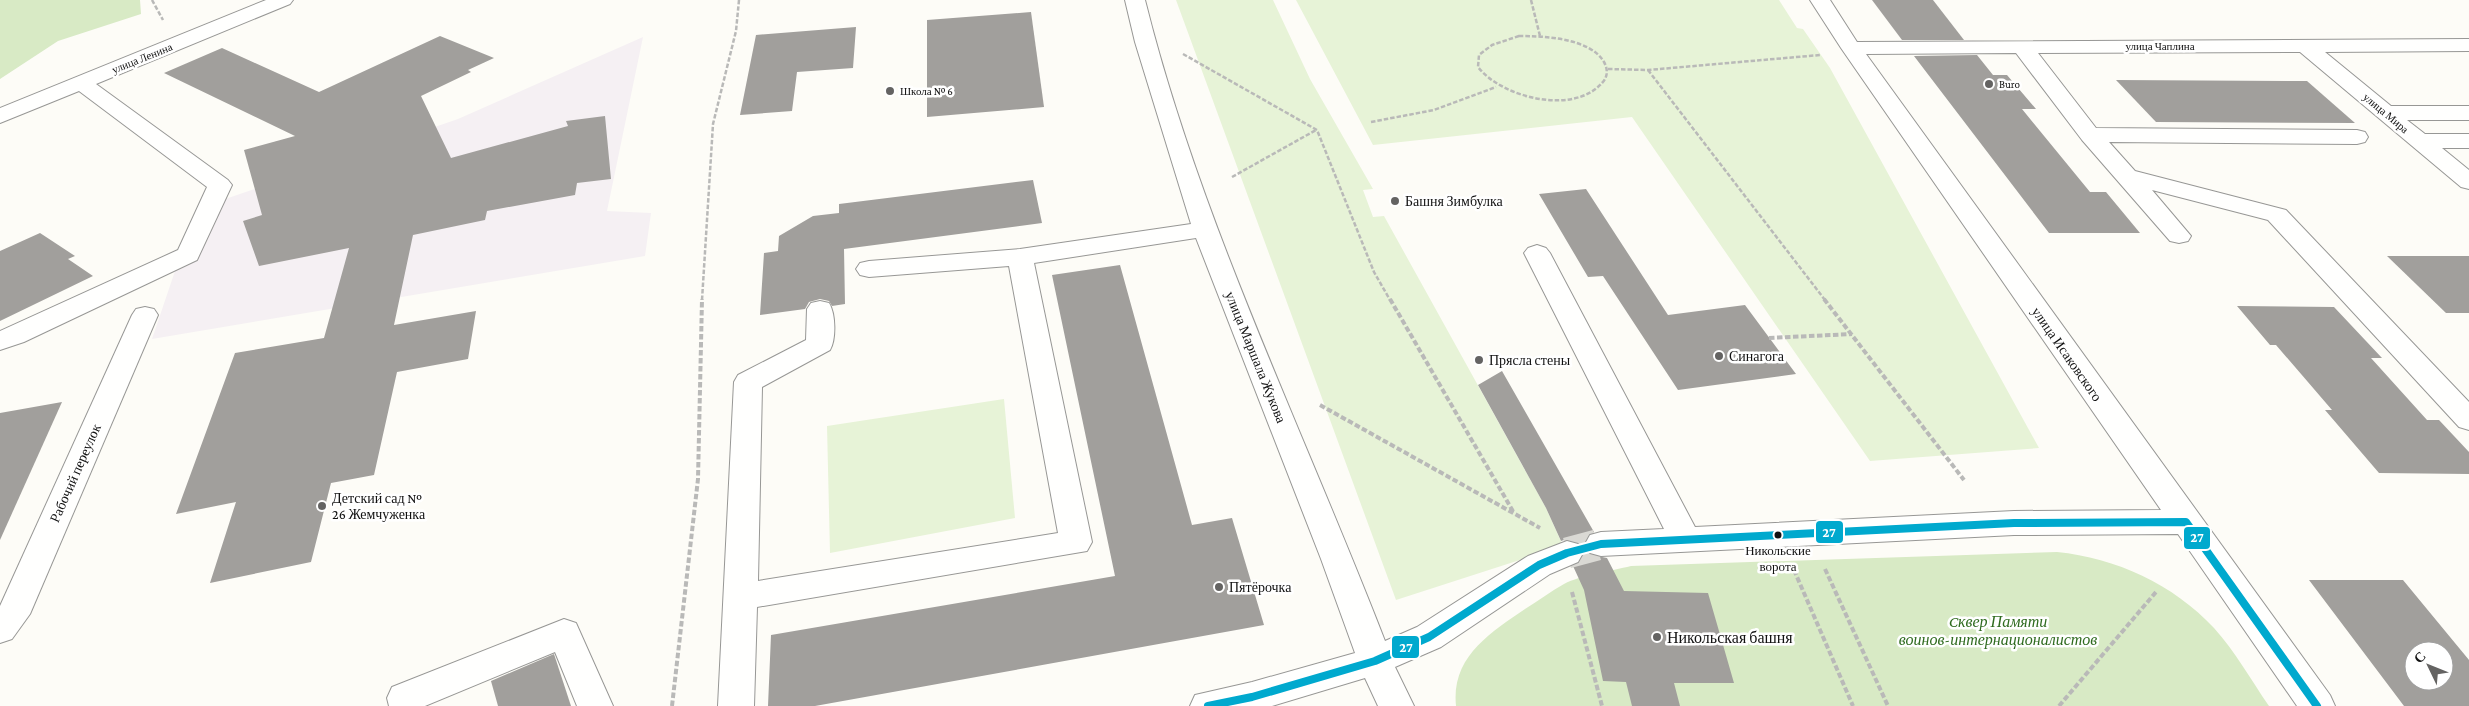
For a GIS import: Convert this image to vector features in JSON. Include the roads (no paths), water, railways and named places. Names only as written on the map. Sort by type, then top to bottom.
[{"type":"street","name":"улица Ленина","points":[[0,116],[284,0]]},
{"type":"street","name":"улица Маршала Жукова","points":[[1135,0],[1145,42],[1204,229],[1340,568],[1375,662],[1396,706]]},
{"type":"street","name":"улица Исаковского","points":[[1820,0],[2317,706]]},
{"type":"street","name":"улица Мира","points":[[2304,45],[2469,182]]},
{"type":"street","name":"улица Чаплина","points":[[1852,48],[2469,45]]},
{"type":"street","points":[[2022,47],[2090,135],[2179,236]]},
{"type":"street","points":[[0,341],[188,254],[220,185],[81,83]]},
{"type":"street","points":[[2386,113],[2469,114]]},
{"type":"street","points":[[2090,135],[2357,137]]},
{"type":"street","points":[[2420,141],[2469,141]]},
{"type":"street","points":[[2126,176],[2276,215],[2469,420]]},
{"type":"street","points":[[869,269],[1020,257],[1204,229]]},
{"type":"street","points":[[1537,254],[1686,540]]},
{"type":"street","points":[[742,597],[1076,542],[1020,257]]},
{"type":"street","points":[[736,706],[742,597],[748,382],[820,344],[820,309]]},
{"type":"street","name":"Рабочий переулок","points":[[0,629],[13,614],[145,315]]},
{"type":"street","points":[[1601,544],[2014,523],[2186,522]]},
{"type":"street","points":[[1208,706],[1252,697],[1375,662],[1429,637],[1539,565],[1567,553]]},
{"type":"street","points":[[407,706],[405,698],[564,633],[595,706]]},
{"type":"tunnel","points":[[1567,553],[1601,544]]},
{"type":"place","name":"Buro","points":[[1989,84]]},
{"type":"place","name":"Школа № 6","points":[[890,91]]},
{"type":"place","name":"Башня Зимбулка","points":[[1395,201]]},
{"type":"place","name":"Синагога","points":[[1719,356]]},
{"type":"place","name":"Прясла стены","points":[[1479,360]]},
{"type":"place","name":"Детский сад № 26 Жемчуженка","points":[[322,506]]},
{"type":"place","name":"Никольские ворота","points":[[1778,535]]},
{"type":"place","name":"Пятёрочка","points":[[1219,587]]},
{"type":"place","name":"Никольская башня","points":[[1657,637]]},
{"type":"park label","name":"Cквер Памяти воинов-интернационалистов","points":[[1998,630]]}]
